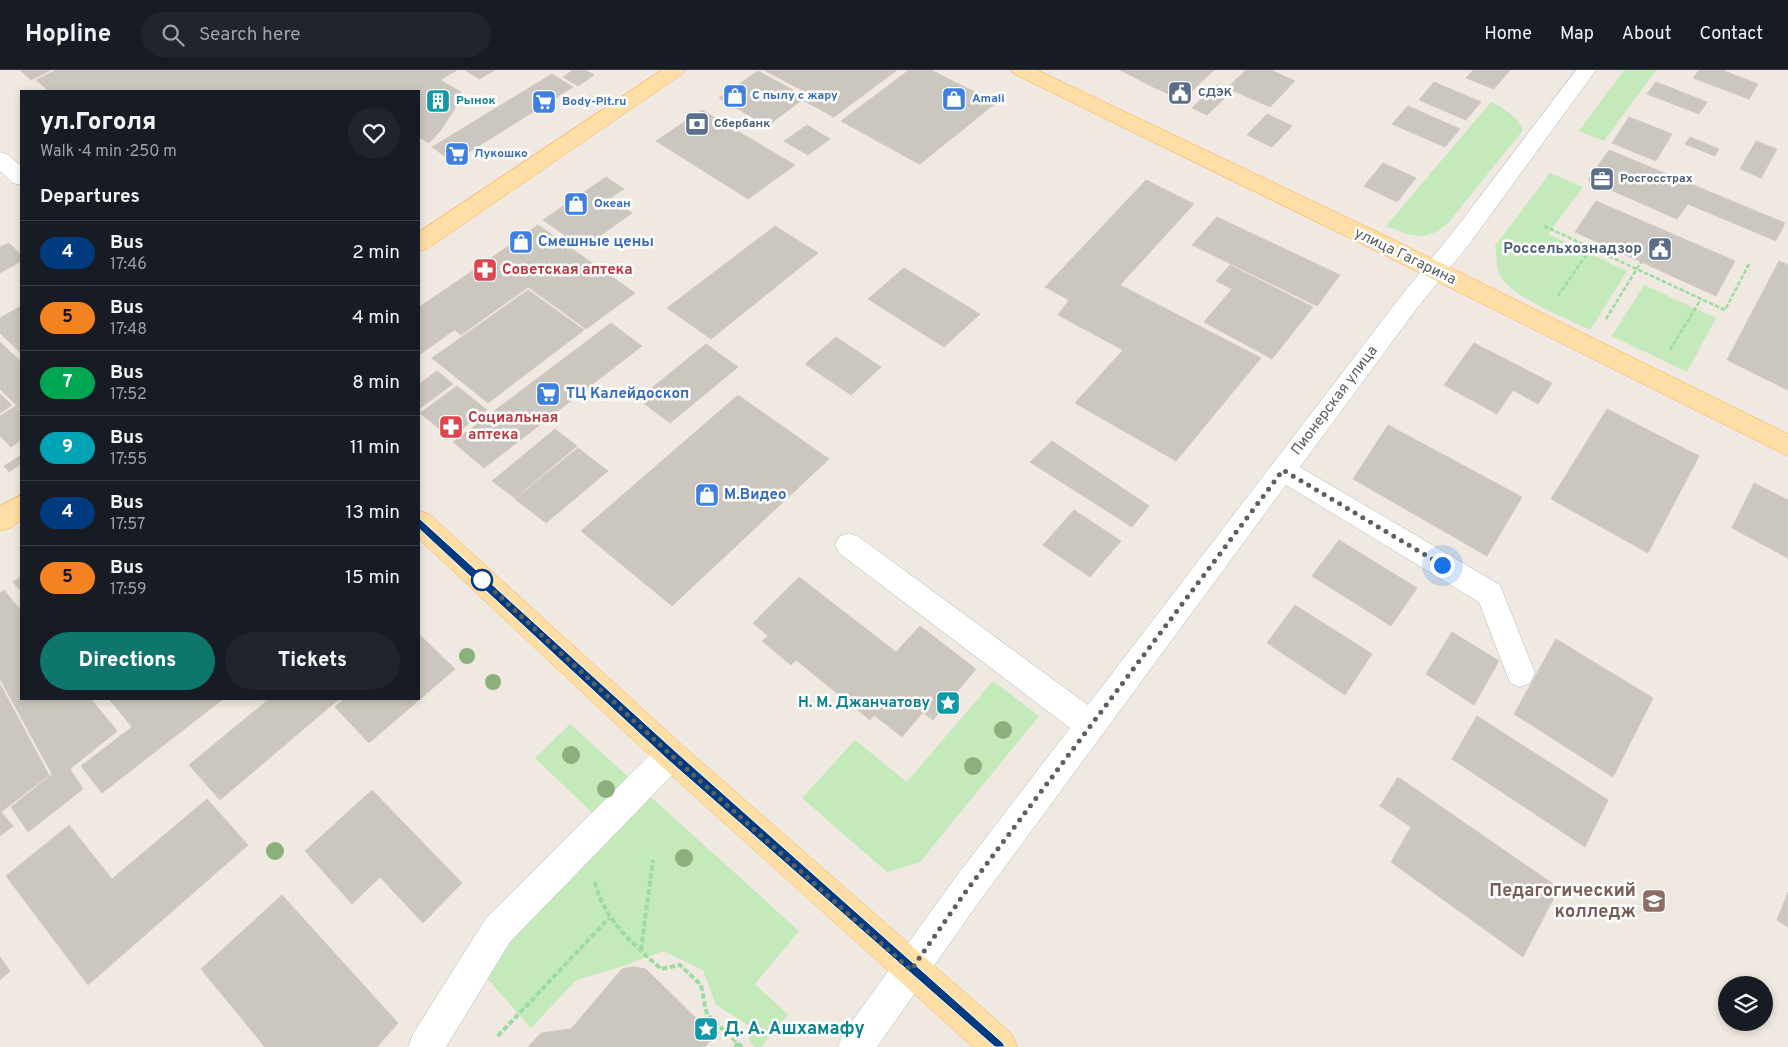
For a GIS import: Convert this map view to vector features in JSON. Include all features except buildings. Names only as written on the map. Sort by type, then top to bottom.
[{"type":"main road","points":[[420,242],[674,70]]},
{"type":"main road","name":"улица Гагарина","points":[[1021,70],[1788,446]]},
{"type":"main road","points":[[0,520],[20,507]]},
{"type":"main road","points":[[420,523],[671,755],[999,1047]]},
{"type":"street","name":"Пионерская улица","points":[[856,1047],[964,894],[1283,470],[1462,237],[1586,70]]},
{"type":"street","points":[[0,159],[20,177]]},
{"type":"street","points":[[1283,470],[1490,594],[1520,673]]},
{"type":"street","points":[[849,545],[1091,726]]},
{"type":"street","points":[[426,1047],[498,930],[671,755]]},
{"type":"path","points":[[1544,226],[1725,310],[1750,262]]},
{"type":"path","points":[[1558,296],[1591,248]]},
{"type":"path","points":[[1606,319],[1641,262]]},
{"type":"path","points":[[1670,350],[1702,299]]},
{"type":"path","points":[[640,951],[653,860]]},
{"type":"path","points":[[599,875],[594,883],[609,918],[640,951],[661,969],[680,965],[701,985],[707,1015],[736,1045],[742,1047]]},
{"type":"path","points":[[498,1036],[609,918]]},
{"type":"green space","points":[[1624,70],[1656,70],[1604,141],[1579,131]]},
{"type":"green space","points":[[1491,102],[1513,117],[1523,130],[1448,223],[1432,233],[1418,236],[1403,233],[1386,226]]},
{"type":"green space","points":[[1550,173],[1583,187],[1548,234],[1627,271],[1590,330],[1526,298],[1504,282],[1498,270],[1495,246]]},
{"type":"green space","points":[[1644,285],[1716,318],[1687,372],[1612,336]]},
{"type":"green space","points":[[993,681],[1039,716],[920,862],[887,872],[802,798],[855,740],[907,782]]},
{"type":"green space","points":[[570,724],[799,931],[755,984],[788,1015],[761,1047],[754,1047],[749,1040],[750,1026],[716,1005],[703,970],[663,951],[617,968],[576,980],[531,1028],[477,967],[598,818],[535,758]]},
{"type":"bus line","name":"4","points":[[420,523],[671,755],[999,1047]]},
{"type":"place","name":"СДЭК","points":[[1180,93]]},
{"type":"place","name":"С пылу с жару","points":[[735,96]]},
{"type":"place","name":"Amali","points":[[954,99]]},
{"type":"place","name":"Рынок","points":[[438,101]]},
{"type":"place","name":"Body-Pit.ru","points":[[544,102]]},
{"type":"place","name":"Сбербанк","points":[[697,124]]},
{"type":"place","name":"Лукошко","points":[[457,154]]},
{"type":"place","name":"Росгосстрах","points":[[1602,179]]},
{"type":"place","name":"Океан","points":[[576,204]]},
{"type":"place","name":"Смешные цены","points":[[521,242]]},
{"type":"place","name":"Россельхознадзор","points":[[1660,249]]},
{"type":"place","name":"Советская аптека","points":[[485,270]]},
{"type":"place","name":"ТЦ Калейдоскоп","points":[[548,394]]},
{"type":"place","name":"Социальная аптека","points":[[451,427]]},
{"type":"place","name":"М.Видео","points":[[707,495]]},
{"type":"place","name":"Н. М. Джанчатову","points":[[948,703]]},
{"type":"place","name":"Педагогический колледж","points":[[1654,901]]},
{"type":"place","name":"Д. А. Ашхамафу","points":[[706,1029]]},
{"type":"route","points":[[482,580],[671,755],[911,970],[964,894],[1283,470],[1442,565]]}]
